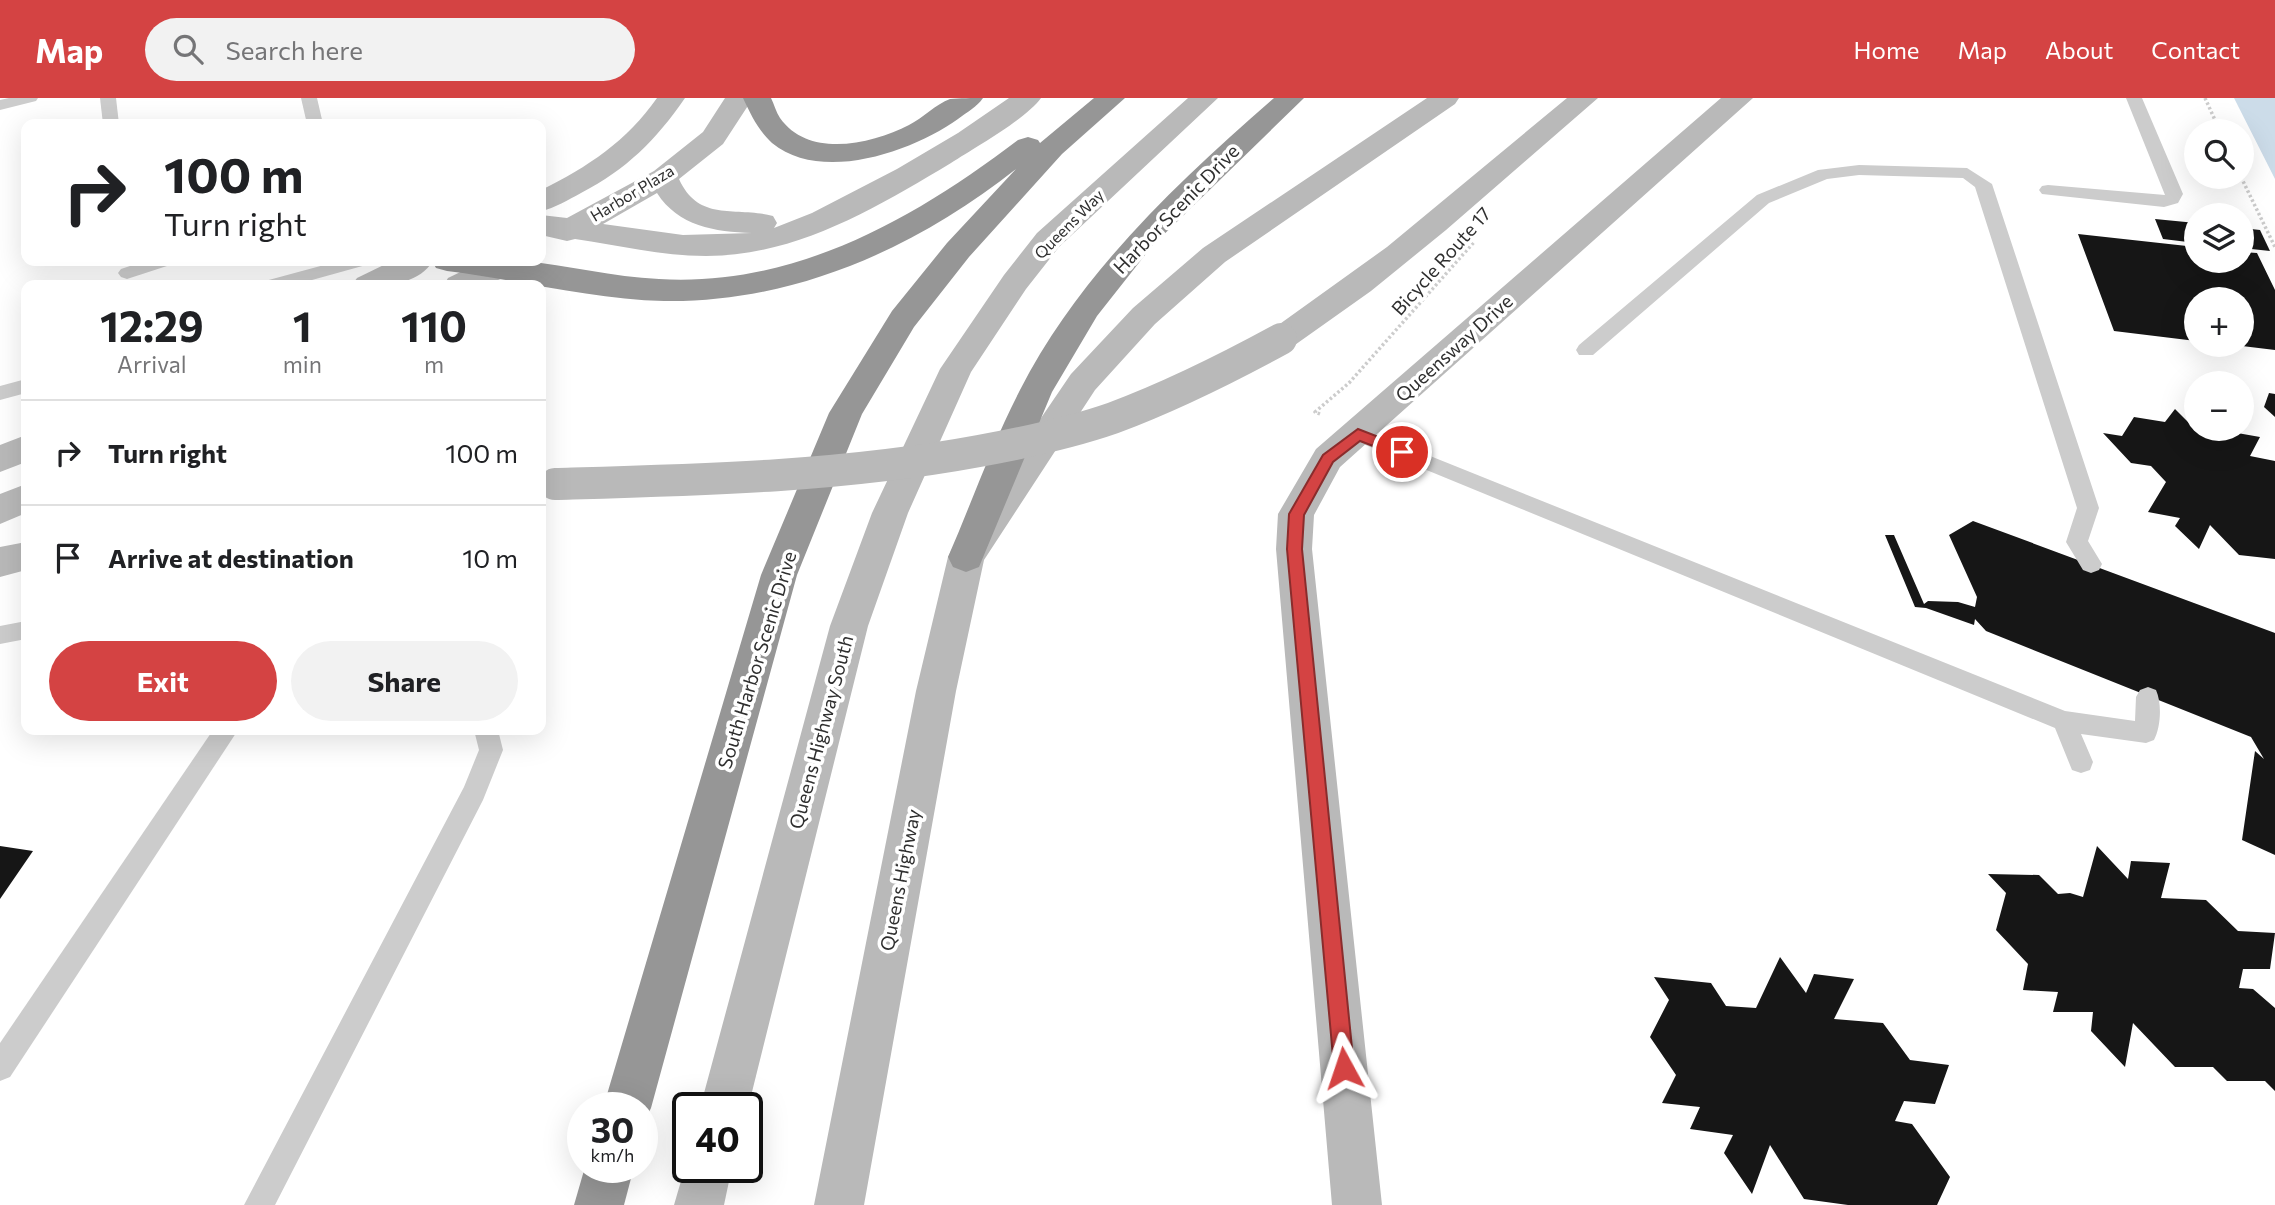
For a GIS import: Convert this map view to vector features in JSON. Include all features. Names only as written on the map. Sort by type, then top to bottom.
[{"type":"highway","points":[[757,98],[762,115],[790,144],[815,151],[849,153],[881,148],[920,131],[969,98]]},
{"type":"highway","points":[[520,266],[660,290],[711,291],[790,277],[858,252],[915,223],[990,177],[1086,98]]},
{"type":"highway","name":"South Harbor Scenic Drive","points":[[632,1092],[779,575],[846,413],[902,319],[958,250],[1052,148],[1111,98]]},
{"type":"highway","name":"Harbor Scenic Drive","points":[[966,557],[1037,391],[1085,309],[1142,238],[1228,153],[1290,98]]},
{"type":"highway","points":[[599,1205],[605,1183]]},
{"type":"main road","name":"Harbor Plaza","points":[[546,198],[624,156],[657,120],[671,98]]},
{"type":"main road","name":"Harbor Plaza","points":[[546,241],[664,177],[713,138],[739,98]]},
{"type":"main road","points":[[546,225],[574,227],[665,244],[747,244],[780,237],[822,221],[888,187],[966,142],[1027,98]]},
{"type":"main road","name":"Queens Way","points":[[956,369],[1015,282],[1048,240],[1204,98]]},
{"type":"main road","points":[[966,557],[1083,382],[1144,316],[1235,240],[1445,98]]},
{"type":"main road","points":[[546,484],[876,469],[967,456],[1120,415],[1233,369],[1333,304],[1474,192],[1584,98]]},
{"type":"main road","name":"Queensway Drive","points":[[1357,1205],[1294,549],[1296,514],[1328,458],[1715,114],[1739,98]]},
{"type":"main road","points":[[664,177],[674,201],[690,212],[732,223],[761,223],[802,215],[888,187]]},
{"type":"main road","points":[[378,280],[408,266]]},
{"type":"main road","points":[[469,280],[497,266]]},
{"type":"main road","name":"Queens Highway South","points":[[728,1092],[849,626],[890,513],[956,369]]},
{"type":"main road","points":[[0,460],[21,450]]},
{"type":"main road","points":[[0,510],[21,500]]},
{"type":"main road","points":[[0,562],[21,557]]},
{"type":"main road","name":"Queens Highway","points":[[839,1205],[936,691],[966,557]]},
{"type":"main road","points":[[699,1205],[705,1183]]},
{"type":"lane","points":[[0,105],[30,98]]},
{"type":"lane","points":[[108,98],[110,119]]},
{"type":"lane","points":[[309,98],[314,119]]},
{"type":"lane","points":[[2048,190],[2164,201],[2172,199],[2174,194],[2134,98]]},
{"type":"lane","points":[[1586,350],[1763,199],[1824,174],[1858,170],[1966,173],[1983,184],[2088,508],[2077,542],[2091,564]]},
{"type":"lane","points":[[127,273],[149,266]]},
{"type":"lane","points":[[290,280],[342,266]]},
{"type":"lane","points":[[0,393],[21,387]]},
{"type":"lane","points":[[1358,434],[2064,721],[2146,733],[2148,697]]},
{"type":"lane","points":[[0,635],[21,631]]},
{"type":"lane","points":[[2064,721],[2081,762]]},
{"type":"lane","points":[[0,1067],[223,735]]},
{"type":"lane","points":[[259,1205],[474,792],[491,750],[487,735]]},
{"type":"path","points":[[2205,98],[2215,119]]},
{"type":"path","points":[[2247,189],[2275,247]]},
{"type":"path","name":"Bicycle Route 17","points":[[1358,434],[1315,411],[1349,383],[1477,239]]},
{"type":"water","points":[[2234,98],[2275,98],[2275,179],[2254,138],[2254,119],[2245,119]]},
{"type":"building","points":[[2155,219],[2184,222],[2184,242],[2163,239]]},
{"type":"building","points":[[2254,229],[2260,230],[2270,251],[2254,249]]},
{"type":"building","points":[[2078,234],[2184,246],[2184,273],[2254,273],[2254,253],[2257,253],[2275,290],[2275,350],[2254,347],[2254,287],[2184,287],[2184,340],[2114,331]]},
{"type":"building","points":[[2269,393],[2275,394],[2275,417],[2264,407]]},
{"type":"building","points":[[2175,409],[2184,418],[2184,441],[2254,441],[2254,436],[2260,437],[2250,456],[2275,461],[2275,559],[2239,555],[2210,525],[2199,549],[2175,526],[2180,518],[2148,512],[2166,482],[2151,466],[2131,463],[2103,433],[2122,436],[2134,417],[2165,422]]},
{"type":"building","points":[[1973,521],[2275,633],[2275,855],[2242,840],[2255,751],[2264,759],[2251,737],[1986,631],[1975,619],[1974,625],[1926,608],[1915,607],[1885,535],[1894,535],[1924,604],[1928,601],[1958,602],[1975,607],[1977,597],[1949,535]]},
{"type":"building","points":[[0,846],[33,851],[0,899]]},
{"type":"building","points":[[2097,846],[2128,879],[2131,861],[2170,863],[2161,898],[2206,900],[2238,931],[2275,933],[2270,969],[2243,969],[2239,988],[2253,989],[2275,1008],[2275,1091],[2265,1081],[2227,1081],[2213,1067],[2175,1067],[2133,1023],[2125,1067],[2091,1031],[2093,1012],[2053,1012],[2058,992],[2023,990],[2028,964],[1996,930],[2006,893],[1988,874],[2039,875],[2058,894],[2070,893],[2083,897]]},
{"type":"building","points":[[1780,957],[1806,993],[1814,974],[1854,979],[1834,1019],[1883,1023],[1910,1060],[1949,1065],[1935,1104],[1904,1101],[1895,1121],[1912,1124],[1950,1177],[1937,1205],[1848,1205],[1804,1199],[1770,1145],[1752,1194],[1724,1153],[1733,1135],[1690,1129],[1700,1107],[1662,1103],[1676,1075],[1650,1037],[1669,1000],[1654,977],[1711,983],[1726,1006],[1756,1008]]},
{"type":"route","points":[[1344,1068],[1294,549],[1296,514],[1328,458],[1358,434],[1402,452]]}]
